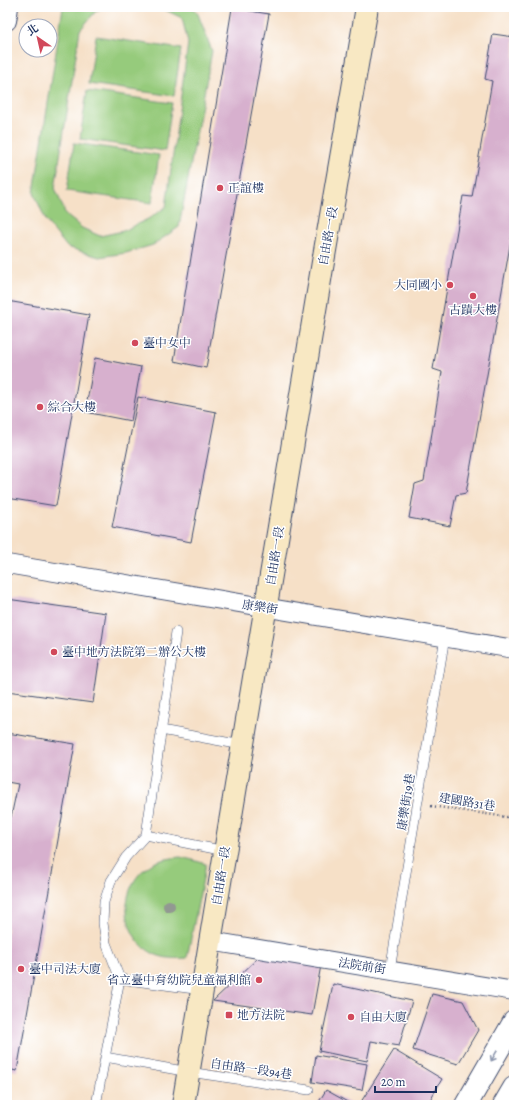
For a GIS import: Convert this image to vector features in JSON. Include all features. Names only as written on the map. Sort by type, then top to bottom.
[{"type":"main road","name":"自由路一段","points":[[183,1105],[367,7]]},
{"type":"street","points":[[7,21],[9,7]]},
{"type":"street","name":"康樂街","points":[[7,564],[514,649]]},
{"type":"street","name":"法院前街","points":[[210,941],[514,991]]},
{"type":"street","points":[[466,1105],[514,1022]]},
{"type":"street","points":[[504,1105],[514,1088]]},
{"type":"lane","points":[[96,1105],[120,979],[106,944],[103,922],[104,902],[111,882],[126,857],[146,835],[176,632]]},
{"type":"lane","name":"康樂街19巷","points":[[390,970],[445,637]]},
{"type":"lane","points":[[161,730],[243,745]]},
{"type":"lane","points":[[146,835],[225,851]]},
{"type":"lane","points":[[120,979],[202,990]]},
{"type":"lane","name":"自由路一段94巷","points":[[105,1057],[189,1072],[309,1090]]},
{"type":"path","name":"建國路31巷","points":[[418,804],[514,818]]},
{"type":"green space","points":[[63,7],[104,7],[96,11],[80,30],[55,188],[66,215],[82,228],[100,236],[123,231],[148,219],[166,207],[188,43],[182,18],[159,7],[192,7],[198,14],[212,51],[179,227],[153,245],[126,253],[99,257],[67,247],[46,221],[34,193],[55,58],[58,58],[58,39]]},
{"type":"green space","points":[[96,36],[181,49],[174,96],[89,84]]},
{"type":"green space","points":[[87,91],[172,103],[165,151],[80,139]]},
{"type":"green space","points":[[74,143],[159,155],[152,203],[67,191]]},
{"type":"green space","points":[[180,857],[206,864],[187,958],[162,957],[154,954],[142,945],[133,934],[128,921],[127,907],[129,894],[134,881],[143,870],[156,862]]},
{"type":"building","name":"正誼樓","points":[[232,8],[269,14],[206,368],[174,361]]},
{"type":"building","name":"古蹟大樓","points":[[493,34],[514,37],[514,223],[466,493],[456,495],[450,526],[409,518],[415,484],[424,481],[442,372],[433,369],[463,196],[472,197],[492,81],[485,79]]},
{"type":"building","name":"綜合大樓","points":[[7,301],[89,315],[56,506],[7,498]]},
{"type":"building","points":[[95,358],[141,367],[131,421],[85,412]]},
{"type":"building","points":[[138,397],[216,412],[191,542],[112,527]]},
{"type":"building","name":"臺中地方法院第二辦公大樓","points":[[7,599],[106,613],[93,703],[7,691]]},
{"type":"building","name":"臺中司法大廈","points":[[7,733],[75,744],[17,1071],[7,1069],[7,868],[10,850],[7,850],[7,816],[11,817],[18,784],[7,782]]},
{"type":"building","points":[[260,956],[321,965],[312,1015],[213,1001]]},
{"type":"building","name":"自由大廈","points":[[333,984],[412,1001],[399,1046],[371,1041],[367,1061],[319,1051]]},
{"type":"building","points":[[432,994],[463,1001],[478,1030],[458,1064],[413,1050]]},
{"type":"building","points":[[394,1050],[442,1079],[427,1105],[359,1105]]},
{"type":"building","points":[[316,1055],[367,1064],[362,1090],[312,1082]]},
{"type":"building","points":[[326,1090],[351,1104],[317,1105]]},
{"type":"place","name":"正誼樓","points":[[220,188]]},
{"type":"place","name":"大同國小","points":[[450,285]]},
{"type":"place","name":"古蹟大樓","points":[[473,296]]},
{"type":"place","name":"臺中女中","points":[[135,343]]},
{"type":"place","name":"綜合大樓","points":[[40,407]]},
{"type":"place","name":"臺中地方法院第二辦公大樓","points":[[54,652]]},
{"type":"place","name":"臺中司法大廈","points":[[21,969]]},
{"type":"place","name":"省立臺中育幼院兒童福利館","points":[[259,980]]},
{"type":"place","name":"地方法院","points":[[229,1015]]},
{"type":"place","name":"自由大廈","points":[[351,1017]]}]
